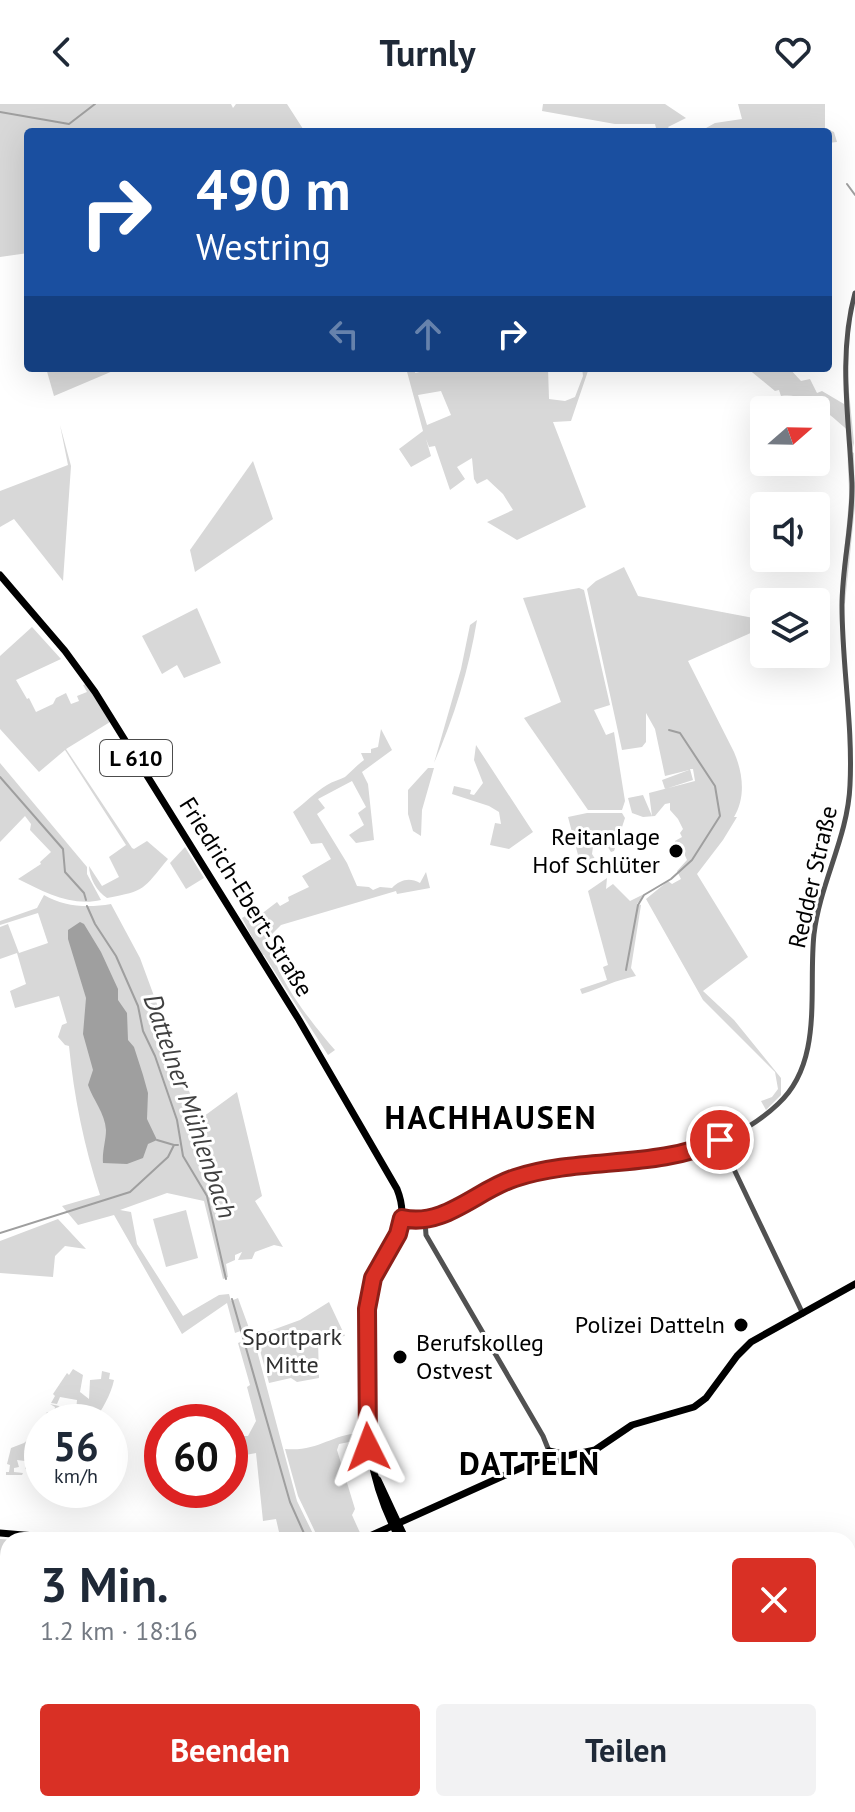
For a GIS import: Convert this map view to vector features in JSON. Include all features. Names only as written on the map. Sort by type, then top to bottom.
[{"type":"main road","name":"Friedrich-Ebert-Straße","points":[[0,575],[65,651],[95,692],[337,1082],[397,1189],[403,1215]]},
{"type":"main road","points":[[398,1532],[375,1486],[368,1447],[367,1309],[373,1278],[398,1234],[403,1215]]},
{"type":"main road","points":[[384,1532],[551,1456],[593,1450],[632,1425],[694,1407],[706,1398],[751,1342],[855,1284]]},
{"type":"main road","points":[[380,1532],[395,1526]]},
{"type":"street","name":"Redder Straße","points":[[425,1221],[516,1178],[596,1163],[675,1156],[716,1142],[778,1105],[800,1075],[809,1043],[816,923],[845,823],[850,785],[842,582],[852,486],[845,360],[849,316],[855,293]]},
{"type":"street","points":[[728,1158],[727,1147],[732,1134]]},
{"type":"street","points":[[716,1142],[728,1158],[803,1314]]},
{"type":"street","points":[[403,1215],[425,1221],[426,1235],[551,1456]]},
{"type":"green space","points":[[0,104],[231,104],[233,108],[236,104],[287,104],[302,128],[24,128],[24,254],[0,257]]},
{"type":"green space","points":[[543,104],[665,104],[686,118],[669,128],[656,128],[655,124],[615,124],[542,111]]},
{"type":"green space","points":[[738,104],[825,104],[825,128],[706,128],[715,123],[742,119]]},
{"type":"green space","points":[[47,372],[111,372],[54,396]]},
{"type":"green space","points":[[407,372],[548,372],[549,399],[565,401],[575,397],[582,372],[588,372],[571,421],[553,422],[586,507],[517,540],[487,522],[513,510],[503,494],[487,479],[477,484],[472,458],[457,467],[465,479],[450,490],[435,446],[429,447],[426,439],[431,456],[411,467],[399,449],[423,431]],"holes":[[[441,391],[451,415],[427,425],[418,395]]]},
{"type":"green space","points":[[752,372],[793,372],[801,381],[810,379],[817,393],[822,391],[844,404],[848,381],[854,443],[855,506],[845,603],[840,607],[851,433],[830,416],[830,396],[781,396],[779,390],[775,391]]},
{"type":"green space","points":[[60,425],[71,466],[63,581],[14,519],[0,527],[0,491],[68,465]]},
{"type":"green space","points":[[253,461],[273,519],[195,572],[190,550]]},
{"type":"green space","points":[[624,567],[638,596],[750,617],[750,633],[688,661],[734,752],[742,785],[734,817],[737,817],[697,874],[748,957],[703,991],[734,1020],[781,1078],[781,1095],[766,1110],[761,1101],[772,1097],[778,1089],[775,1072],[703,1000],[646,899],[668,881],[672,884],[681,879],[677,871],[687,860],[679,842],[675,841],[682,837],[680,833],[683,829],[670,810],[670,803],[665,804],[655,816],[643,817],[632,813],[628,798],[643,795],[652,816],[649,793],[665,789],[662,780],[689,770],[665,776],[655,729],[646,713],[646,742],[642,747],[622,750],[587,589]],"holes":[[[690,769],[693,769],[695,781],[668,788],[693,780]]]},
{"type":"green space","points":[[579,588],[584,590],[610,705],[594,710],[606,735],[614,732],[625,801],[622,810],[588,810],[524,718],[561,702],[523,598]]},
{"type":"green space","points":[[197,608],[221,663],[184,678],[177,665],[162,674],[142,636]]},
{"type":"green space","points":[[477,620],[460,693],[434,763],[470,625]]},
{"type":"green space","points":[[32,627],[61,659],[16,680],[27,699],[36,712],[66,693],[71,704],[79,701],[77,696],[87,692],[83,685],[86,684],[110,722],[66,749],[132,848],[147,841],[168,859],[148,883],[137,890],[107,898],[94,884],[89,866],[102,886],[119,877],[109,857],[126,845],[65,750],[39,772],[0,729],[0,656]]},
{"type":"green space","points":[[381,729],[392,750],[362,772],[368,784],[374,840],[356,843],[349,835],[364,825],[358,813],[366,807],[352,781],[318,799],[325,808],[317,814],[347,863],[357,886],[373,890],[392,888],[405,880],[420,883],[426,872],[430,888],[397,894],[396,891],[281,925],[270,936],[271,949],[284,980],[335,1050],[328,1055],[261,954],[242,918],[256,910],[260,915],[277,902],[280,906],[289,901],[288,897],[309,887],[302,876],[331,859],[322,843],[311,844],[293,812],[322,788],[345,777],[364,760],[361,753],[371,753],[371,749],[378,747]]},
{"type":"green space","points":[[476,745],[533,832],[509,849],[490,845],[495,823],[501,824],[499,812],[452,794],[454,786],[471,790],[470,794],[474,795],[483,783],[474,760]]},
{"type":"green space","points":[[0,763],[87,867],[87,874],[101,900],[69,900],[18,879],[41,864],[51,852],[30,830],[31,824],[25,816],[0,842]]},
{"type":"green space","points":[[428,768],[434,768],[422,810],[421,836],[413,831],[408,814],[408,790]]},
{"type":"green space","points":[[587,813],[622,813],[625,818],[614,851],[611,852],[604,841],[593,847],[592,854],[597,862],[583,874],[568,817]]},
{"type":"green space","points":[[185,847],[204,878],[186,889],[170,863]]},
{"type":"green space","points":[[607,878],[606,889],[613,884],[630,901],[644,894],[637,904],[641,905],[631,968],[636,976],[582,994],[580,989],[607,980],[603,967],[608,965],[588,891]]},
{"type":"green space","points":[[44,895],[76,906],[111,904],[140,958],[192,1099],[196,1122],[237,1092],[262,1196],[255,1201],[283,1247],[274,1245],[255,1252],[252,1259],[238,1260],[242,1252],[235,1255],[235,1260],[226,1264],[228,1277],[223,1279],[204,1201],[167,1193],[120,1210],[131,1212],[137,1244],[183,1316],[219,1295],[229,1294],[231,1301],[238,1298],[249,1328],[235,1333],[227,1303],[182,1334],[114,1215],[78,1225],[62,1206],[100,1195],[80,1121],[69,1046],[58,1037],[62,1025],[67,1023],[59,996],[15,1008],[10,991],[26,984],[17,953],[0,959],[0,927],[8,924],[19,953],[48,943],[38,913],[0,925],[0,921],[37,908]]},
{"type":"green space","points":[[186,1210],[198,1258],[166,1267],[153,1219]]},
{"type":"green space","points":[[58,1219],[86,1249],[65,1246],[55,1256],[53,1277],[0,1273],[0,1241]]},
{"type":"green space","name":"Sportpark Mitte","points":[[329,1302],[345,1336],[318,1340],[319,1378],[297,1382],[291,1378],[269,1383],[256,1336],[300,1320]]},
{"type":"green space","points":[[251,1338],[255,1343],[297,1501],[312,1532],[279,1532],[276,1519],[263,1521],[256,1453],[248,1455],[248,1436],[256,1421],[247,1387],[250,1385],[238,1343]]},
{"type":"green space","points":[[73,1369],[83,1375],[80,1392],[89,1399],[90,1380],[101,1379],[102,1371],[110,1373],[109,1379],[114,1380],[104,1404],[77,1404],[77,1400],[60,1397],[57,1404],[51,1403],[53,1394],[67,1373],[69,1375]]},
{"type":"green space","points":[[359,1433],[359,1440],[339,1444],[337,1450],[355,1509],[352,1515],[360,1532],[315,1532],[298,1496],[285,1449],[306,1448]]},
{"type":"green space","points":[[24,1443],[24,1461],[17,1460],[19,1467],[14,1468],[14,1472],[22,1475],[6,1475],[9,1472],[10,1465],[7,1464],[11,1448]]},
{"type":"shaded area","points":[[80,922],[101,952],[118,989],[118,1000],[127,1013],[128,1040],[134,1047],[148,1093],[147,1119],[157,1140],[148,1144],[143,1158],[127,1164],[103,1163],[105,1124],[88,1085],[93,1070],[83,1034],[86,998],[68,939],[68,930]]},
{"type":"waterway","points":[[0,112],[69,124],[95,104]]},
{"type":"waterway","points":[[847,184],[855,195]]},
{"type":"waterway","points":[[626,970],[638,905],[644,895],[671,879],[692,860],[720,816],[715,786],[680,733],[669,730]]},
{"type":"waterway","name":"Dattelner Mühlenbach","points":[[0,777],[63,849],[65,872],[84,893],[86,900]]},
{"type":"waterway","name":"Dattelner Mühlenbach","points":[[87,906],[116,956],[138,1006],[143,1031],[177,1120],[183,1156],[207,1196],[226,1279]]},
{"type":"waterway","points":[[157,1140],[174,1145]]},
{"type":"waterway","points":[[0,1233],[130,1192],[168,1157],[174,1145],[178,1145]]},
{"type":"waterway","name":"Dattelner Mühlenbach","points":[[232,1299],[290,1502],[303,1532]]},
{"type":"place","name":"Reitanlage Hof Schlüter","points":[[676,851]]},
{"type":"place","name":"Polizei Datteln","points":[[741,1325]]},
{"type":"place","name":"Berufskolleg Ostvest","points":[[400,1357]]},
{"type":"district","name":"HACHHAUSEN","points":[[491,1118]]},
{"type":"district","name":"DATTELN","points":[[530,1464]]},
{"type":"route","points":[[368,1447],[367,1309],[373,1278],[398,1234],[402,1218],[430,1220],[516,1178],[548,1170],[675,1156],[720,1140]]}]
